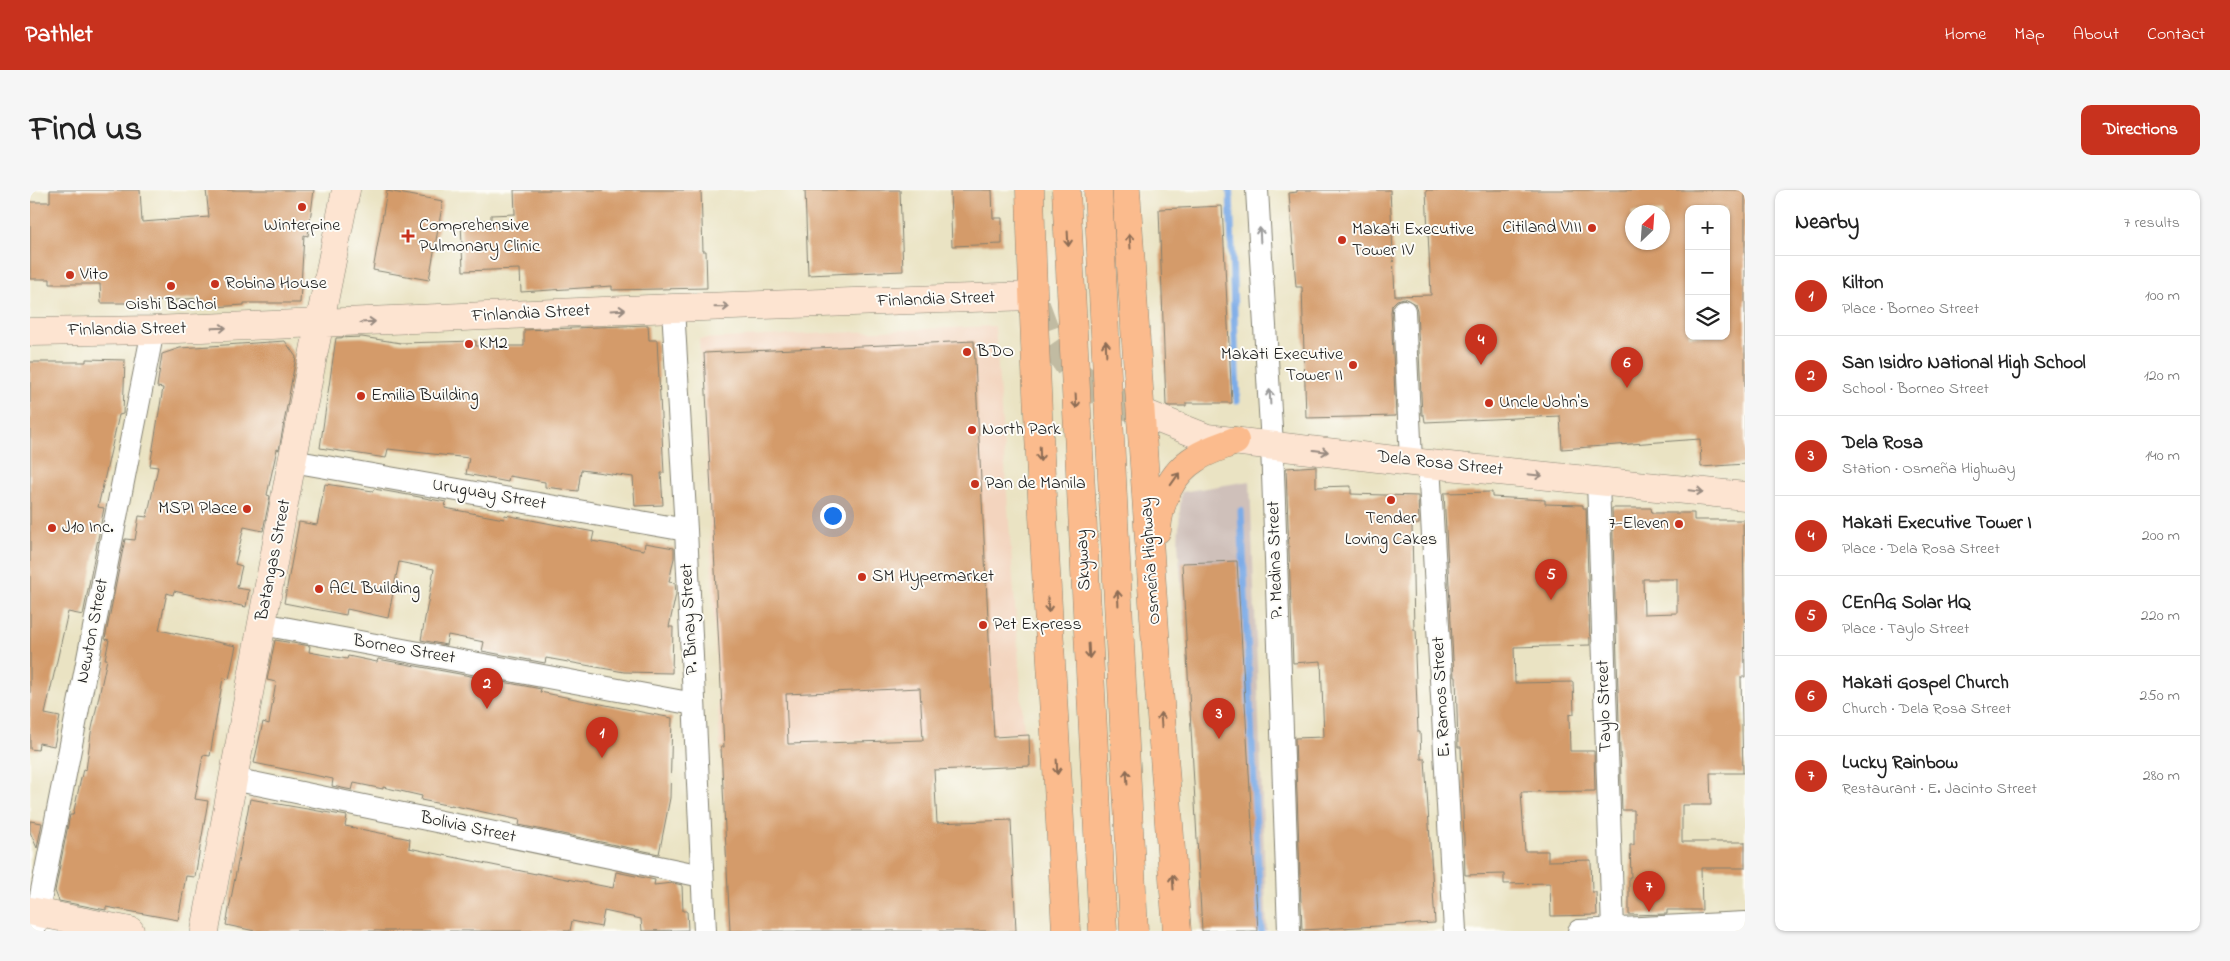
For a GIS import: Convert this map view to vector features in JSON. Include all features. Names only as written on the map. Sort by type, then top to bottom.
[{"type":"main road","points":[[1030,190],[1032,296],[1066,931]]},
{"type":"main road","name":"Skyway","points":[[1066,190],[1103,931]]},
{"type":"main road","name":"Skyway","points":[[1098,190],[1134,931]]},
{"type":"main road","name":"Osmeña Highway","points":[[1126,190],[1177,931]]},
{"type":"main road","points":[[1152,576],[1158,510],[1168,488],[1181,470],[1196,458],[1235,441]]},
{"type":"main road","points":[[1086,817],[1093,931]]},
{"type":"main road","points":[[1134,818],[1140,931]]},
{"type":"street","name":"Batangas Street","points":[[205,931],[292,461],[346,190]]},
{"type":"street","name":"P. Medina Street","points":[[1257,190],[1272,445],[1289,931]]},
{"type":"street","name":"Finlandia Street","points":[[30,332],[320,324],[673,308],[1032,296]]},
{"type":"street","name":"P. Binay Street","points":[[673,308],[686,530],[705,931]]},
{"type":"street","name":"E. Ramos Street","points":[[1404,310],[1420,463],[1455,931]]},
{"type":"street","name":"Newton Street","points":[[34,918],[153,330]]},
{"type":"street","name":"Dela Rosa Street","points":[[1141,412],[1208,438],[1420,463],[1745,496]]},
{"type":"street","name":"Uruguay Street","points":[[292,461],[686,530]]},
{"type":"street","name":"Taylo Street","points":[[1598,481],[1613,930]]},
{"type":"street","name":"Borneo Street","points":[[262,624],[694,704]]},
{"type":"street","name":"Bolivia Street","points":[[233,780],[702,876]]},
{"type":"street","points":[[34,918],[130,931]]},
{"type":"street","points":[[1579,931],[1745,923]]},
{"type":"shaded area","name":"SM Hypermarket","points":[[995,326],[1024,733],[720,746],[705,421],[699,339]]},
{"type":"shaded area","points":[[1250,481],[1267,931],[1201,931],[1195,753],[1178,543],[1181,492]]},
{"type":"building","points":[[50,190],[140,190],[142,222],[209,217],[206,190],[314,190],[308,236],[304,235],[300,303],[244,303],[244,305],[199,308],[198,298],[141,303],[101,303],[100,284],[50,284],[50,279],[30,279],[30,202],[50,202]]},
{"type":"building","points":[[514,190],[701,190],[703,251],[706,251],[707,288],[612,290],[612,286],[521,292],[520,269],[463,271],[461,221],[491,220],[491,215],[515,214]]},
{"type":"building","points":[[805,190],[900,190],[903,271],[808,275]]},
{"type":"building","points":[[950,190],[992,190],[993,218],[1002,218],[1002,244],[952,246]]},
{"type":"building","points":[[1297,190],[1390,190],[1395,296],[1431,295],[1426,190],[1745,190],[1745,464],[1701,467],[1700,439],[1562,449],[1560,416],[1425,422],[1424,415],[1422,415],[1417,310],[1415,304],[1404,298],[1397,300],[1392,305],[1391,312],[1396,416],[1306,418],[1302,287],[1296,287],[1289,193],[1297,192]]},
{"type":"building","name":"Comprehensive Pulmonary Clinic","points":[[387,191],[443,201],[429,280],[373,270]]},
{"type":"building","points":[[1222,206],[1232,403],[1186,403],[1186,406],[1169,406],[1166,405],[1159,209]]},
{"type":"building","points":[[648,325],[649,340],[657,340],[664,473],[661,473],[663,505],[635,506],[633,477],[581,470],[578,491],[545,487],[545,482],[509,476],[508,482],[466,474],[469,458],[388,449],[386,458],[320,448],[336,338],[362,337],[401,343],[476,341],[476,346],[524,346],[524,330]]},
{"type":"building","points":[[285,341],[296,357],[279,450],[277,449],[267,495],[270,496],[263,531],[244,527],[235,564],[242,566],[237,588],[249,590],[246,607],[174,591],[173,595],[167,593],[159,630],[236,646],[229,679],[223,678],[210,756],[203,755],[195,799],[208,801],[195,877],[186,876],[178,920],[59,901],[55,891],[70,815],[73,815],[83,769],[86,770],[91,733],[107,659],[105,659],[109,640],[105,639],[125,539],[135,540],[139,516],[147,517],[158,467],[150,466],[163,388],[157,387],[162,354],[180,348]]},
{"type":"building","name":"SM Hypermarket","points":[[974,341],[994,737],[1029,735],[1030,766],[934,770],[937,823],[1011,820],[1016,931],[730,931],[721,747],[724,747],[704,353]],"holes":[[[920,688],[923,740],[788,744],[786,694]]]},
{"type":"building","points":[[86,359],[125,360],[123,414],[119,415],[98,507],[104,508],[83,615],[68,612],[45,714],[60,717],[54,746],[39,743],[38,750],[30,749],[30,362],[86,362]]},
{"type":"building","points":[[1316,466],[1316,487],[1351,486],[1351,494],[1418,496],[1419,524],[1412,525],[1418,732],[1420,732],[1421,759],[1425,759],[1435,923],[1302,930],[1295,738],[1324,737],[1321,661],[1293,663],[1286,468]]},
{"type":"building","points":[[325,484],[373,491],[374,489],[414,496],[446,502],[445,508],[504,519],[505,515],[594,532],[592,541],[644,550],[645,543],[674,548],[669,582],[675,583],[676,594],[669,627],[673,627],[672,673],[624,672],[546,658],[545,663],[482,651],[484,642],[448,635],[446,645],[421,640],[434,569],[399,562],[388,618],[347,609],[346,615],[284,603],[299,522],[317,525]]},
{"type":"building","points":[[1492,492],[1492,497],[1545,500],[1545,504],[1583,505],[1583,508],[1586,508],[1590,645],[1514,647],[1515,683],[1573,682],[1574,714],[1569,715],[1570,751],[1594,751],[1595,791],[1521,792],[1525,851],[1548,851],[1548,861],[1591,860],[1592,892],[1596,892],[1597,915],[1551,916],[1550,883],[1504,884],[1504,874],[1465,875],[1461,747],[1458,747],[1456,677],[1454,677],[1444,493]]},
{"type":"building","points":[[1612,508],[1651,508],[1652,513],[1694,513],[1694,520],[1743,520],[1745,677],[1741,677],[1743,773],[1710,773],[1711,805],[1682,805],[1682,842],[1745,842],[1745,868],[1701,868],[1702,910],[1667,910],[1667,914],[1629,915],[1630,845],[1634,845],[1634,810],[1622,810]],"holes":[[[1643,579],[1677,579],[1677,613],[1644,614]]]},
{"type":"building","points":[[1237,561],[1258,931],[1202,931],[1182,563]]},
{"type":"building","points":[[275,640],[310,646],[309,652],[347,659],[348,656],[377,662],[378,659],[541,689],[540,692],[672,718],[670,798],[659,854],[519,825],[520,820],[421,800],[422,796],[383,787],[383,789],[354,783],[352,790],[332,786],[333,779],[254,763],[263,722],[269,724],[276,682],[267,680]]},
{"type":"building","points":[[250,799],[347,816],[345,826],[410,839],[409,848],[536,874],[613,888],[616,872],[655,880],[654,885],[673,883],[682,885],[683,911],[687,911],[688,930],[642,931],[641,919],[604,911],[601,927],[572,921],[570,931],[255,931],[226,925]]},
{"type":"building","points":[[30,821],[42,823],[37,848],[30,832]]},
{"type":"waterway","points":[[1230,190],[1237,401]]},
{"type":"waterway","points":[[1241,511],[1261,931]]},
{"type":"tunnel","points":[[1036,305],[1047,335],[1071,369],[1103,395],[1141,412]]},
{"type":"place","name":"Winterpine","points":[[302,207]]},
{"type":"place","name":"Citiland VIII","points":[[1592,228]]},
{"type":"place","name":"Comprehensive Pulmonary Clinic","points":[[408,236]]},
{"type":"place","name":"Makati Executive Tower IV","points":[[1342,240]]},
{"type":"place","name":"Vito","points":[[70,275]]},
{"type":"place","name":"Robina House","points":[[215,284]]},
{"type":"place","name":"Oishi Bachoi","points":[[171,286]]},
{"type":"place","name":"KM2","points":[[469,344]]},
{"type":"place","name":"BDO","points":[[967,352]]},
{"type":"place","name":"Makati Executive Tower II","points":[[1353,365]]},
{"type":"place","name":"Makati Executive Tower I","points":[[1481,365]]},
{"type":"place","name":"Makati Gospel Church","points":[[1627,388]]},
{"type":"place","name":"Emilia Building","points":[[361,396]]},
{"type":"place","name":"Uncle John's","points":[[1489,403]]},
{"type":"place","name":"North Park","points":[[972,430]]},
{"type":"place","name":"Pan de Manila","points":[[975,484]]},
{"type":"place","name":"Tender Loving Cakes","points":[[1391,500]]},
{"type":"place","name":"MSPI Place","points":[[247,509]]},
{"type":"place","name":"7-Eleven","points":[[1679,524]]},
{"type":"place","name":"J10 Inc.","points":[[52,528]]},
{"type":"place","name":"SM Hypermarket","points":[[862,577]]},
{"type":"place","name":"ACL Building","points":[[319,589]]},
{"type":"place","name":"CEnAG Solar HQ","points":[[1551,600]]},
{"type":"place","name":"Pet Express","points":[[983,625]]},
{"type":"place","name":"San Isidro National High School","points":[[487,709]]},
{"type":"place","name":"Dela Rosa","points":[[1219,739]]},
{"type":"place","name":"Kilton","points":[[602,758]]},
{"type":"place","name":"Lucky Rainbow","points":[[1649,912]]}]
